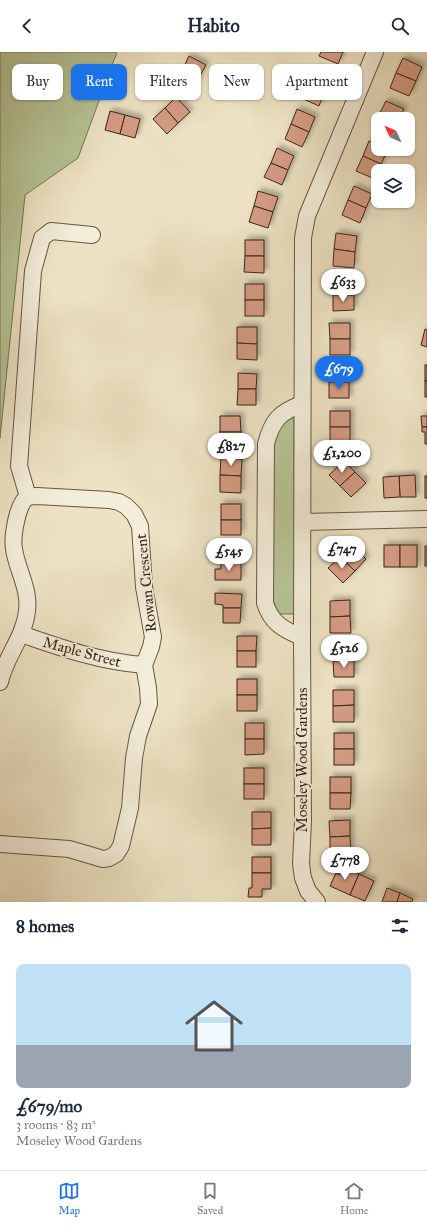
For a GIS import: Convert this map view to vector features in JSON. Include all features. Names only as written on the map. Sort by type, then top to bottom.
[{"type":"street","name":"Moseley Wood Gardens","points":[[317,902],[308,890],[303,878],[301,864],[303,821],[303,238],[307,216],[375,52]]},
{"type":"street","points":[[0,682],[5,667],[21,634],[28,610],[26,589],[13,547],[14,530],[18,512],[28,497],[19,466],[33,271],[42,238],[51,231],[92,235]]},
{"type":"street","points":[[302,404],[288,409],[279,416],[272,425],[266,444],[265,595],[265,603],[271,616],[287,631],[302,637]]},
{"type":"street","name":"Rowan Crescent","points":[[28,497],[37,496],[109,500],[119,502],[126,506],[134,514],[140,526],[144,587],[153,637],[144,665]]},
{"type":"street","points":[[303,522],[427,519]]},
{"type":"street","name":"Maple Street","points":[[21,634],[55,646],[114,662],[144,665]]},
{"type":"street","points":[[0,844],[69,849],[103,859],[109,858],[116,854],[121,846],[128,818],[134,758],[138,736],[149,704],[144,665]]},
{"type":"green space","points":[[0,52],[117,52],[113,64],[71,64],[71,100],[99,100],[78,158],[25,195],[0,438]]},
{"type":"green space","points":[[292,417],[294,422],[295,611],[293,614],[279,614],[270,593],[272,440],[277,427]]},
{"type":"building","points":[[321,52],[343,52],[338,64],[319,56]]},
{"type":"building","points":[[189,56],[206,65],[201,74],[201,64],[185,64]]},
{"type":"building","points":[[403,58],[422,67],[416,81],[396,73]]},
{"type":"building","points":[[396,73],[416,81],[409,96],[390,88]]},
{"type":"building","points":[[173,100],[179,100],[190,112],[178,123],[165,108]]},
{"type":"building","points":[[306,100],[321,100],[319,106]]},
{"type":"building","points":[[386,101],[404,109],[402,112],[380,112]]},
{"type":"building","points":[[165,108],[178,123],[167,134],[153,119]]},
{"type":"building","points":[[297,109],[315,117],[309,132],[291,124]]},
{"type":"building","points":[[110,111],[125,115],[120,134],[105,130]]},
{"type":"building","points":[[125,115],[140,119],[135,138],[120,134]]},
{"type":"building","points":[[291,124],[309,132],[302,147],[285,139]]},
{"type":"building","points":[[369,141],[371,142],[371,156],[385,156],[381,164],[363,156]]},
{"type":"building","points":[[277,148],[294,156],[288,170],[271,163]]},
{"type":"building","points":[[363,156],[381,164],[371,164],[371,177],[356,171]]},
{"type":"building","points":[[271,163],[288,170],[282,185],[264,177]]},
{"type":"building","points":[[354,186],[371,194],[366,208],[348,200]]},
{"type":"building","points":[[258,191],[278,197],[273,212],[254,206]]},
{"type":"building","points":[[348,200],[366,208],[360,223],[342,215]]},
{"type":"building","points":[[254,206],[273,212],[268,228],[249,222]]},
{"type":"building","points":[[336,233],[357,236],[355,252],[334,249]]},
{"type":"building","points":[[245,240],[264,240],[264,256],[245,256]]},
{"type":"building","points":[[334,249],[355,252],[354,268],[333,266]]},
{"type":"building","points":[[245,256],[264,256],[264,273],[244,272]]},
{"type":"building","points":[[353,279],[354,295],[333,295],[333,280]]},
{"type":"building","points":[[245,284],[264,284],[264,300],[245,300]]},
{"type":"building","points":[[333,295],[354,295],[354,310],[333,311]]},
{"type":"building","points":[[245,300],[264,300],[264,316],[245,316]]},
{"type":"building","points":[[329,323],[350,323],[350,339],[330,339]]},
{"type":"building","points":[[237,327],[257,327],[257,344],[237,343]]},
{"type":"building","points":[[425,329],[427,330],[427,347],[421,345]]},
{"type":"building","points":[[330,339],[350,339],[350,355],[330,355]]},
{"type":"building","points":[[237,343],[257,344],[257,360],[237,359]]},
{"type":"building","points":[[425,365],[427,365],[427,381],[425,381]]},
{"type":"building","points":[[330,366],[350,366],[349,382],[329,382]]},
{"type":"building","points":[[238,373],[257,374],[256,389],[238,389]]},
{"type":"building","points":[[425,381],[427,381],[427,397],[425,397]]},
{"type":"building","points":[[329,382],[349,382],[349,398],[329,398]]},
{"type":"building","points":[[238,389],[256,389],[256,405],[237,405]]},
{"type":"building","points":[[330,411],[350,411],[350,427],[330,427]]},
{"type":"building","points":[[220,416],[240,416],[241,432],[220,432]]},
{"type":"building","points":[[421,416],[427,416],[427,427],[422,427]]},
{"type":"building","points":[[330,427],[350,427],[350,443],[330,443]]},
{"type":"building","points":[[422,427],[427,427],[427,444],[425,444],[425,432],[422,432]]},
{"type":"building","points":[[220,432],[241,432],[241,448],[220,448]]},
{"type":"building","points":[[221,458],[242,459],[241,476],[220,475]]},
{"type":"building","points":[[344,461],[355,472],[340,486],[329,475]]},
{"type":"building","points":[[355,472],[366,483],[351,497],[340,486]]},
{"type":"building","points":[[220,475],[241,476],[241,493],[220,492]]},
{"type":"building","points":[[415,475],[416,497],[400,497],[399,476]]},
{"type":"building","points":[[399,476],[400,497],[384,498],[383,477]]},
{"type":"building","points":[[425,476],[427,476],[427,498],[425,498]]},
{"type":"building","points":[[221,504],[241,504],[241,520],[221,520]]},
{"type":"building","points":[[221,520],[241,520],[241,535],[221,535]]},
{"type":"building","points":[[352,545],[366,559],[355,571],[340,557]]},
{"type":"building","points":[[384,545],[400,545],[400,567],[384,567]]},
{"type":"building","points":[[400,545],[417,545],[417,567],[400,567]]},
{"type":"building","points":[[425,546],[427,546],[427,566],[425,566]]},
{"type":"building","points":[[221,548],[242,548],[241,563],[221,563]]},
{"type":"building","points":[[340,557],[355,571],[343,583],[328,568]]},
{"type":"building","points":[[221,563],[241,563],[241,580],[215,580],[215,569],[221,569]]},
{"type":"building","points":[[215,593],[242,594],[241,608],[223,608],[223,605],[215,604]]},
{"type":"building","points":[[350,600],[350,616],[330,617],[330,601]]},
{"type":"building","points":[[223,608],[241,608],[240,623],[223,623]]},
{"type":"building","points":[[350,616],[351,633],[330,633],[330,617]]},
{"type":"building","points":[[237,636],[257,636],[256,651],[237,651]]},
{"type":"building","points":[[333,645],[353,645],[354,660],[333,661]]},
{"type":"building","points":[[237,651],[256,651],[256,667],[237,667]]},
{"type":"building","points":[[354,660],[354,677],[334,677],[333,661]]},
{"type":"building","points":[[237,679],[257,679],[257,695],[237,695]]},
{"type":"building","points":[[333,690],[354,690],[354,705],[333,706]]},
{"type":"building","points":[[237,695],[257,695],[257,711],[237,711]]},
{"type":"building","points":[[354,705],[354,722],[333,722],[333,706]]},
{"type":"building","points":[[245,723],[264,723],[264,739],[245,739]]},
{"type":"building","points":[[334,733],[354,733],[354,749],[334,749]]},
{"type":"building","points":[[245,739],[264,739],[264,754],[245,755]]},
{"type":"building","points":[[334,749],[354,749],[354,765],[334,765]]},
{"type":"building","points":[[244,768],[264,768],[264,784],[244,784]]},
{"type":"building","points":[[330,777],[351,777],[351,793],[330,793]]},
{"type":"building","points":[[244,784],[264,784],[264,799],[244,799]]},
{"type":"building","points":[[330,793],[351,793],[350,809],[330,809]]},
{"type":"building","points":[[252,812],[271,812],[271,828],[252,829]]},
{"type":"building","points":[[350,820],[350,836],[330,837],[329,821]]},
{"type":"building","points":[[271,828],[271,845],[252,845],[252,829]]},
{"type":"building","points":[[350,836],[351,852],[330,852],[330,837]]},
{"type":"building","points":[[252,857],[271,857],[271,873],[252,873]]},
{"type":"building","points":[[342,867],[359,874],[350,895],[330,886],[336,873],[339,875]]},
{"type":"building","points":[[252,873],[271,873],[271,889],[262,889],[262,897],[248,897],[249,888],[252,888]]},
{"type":"building","points":[[359,874],[374,881],[365,901],[350,895]]},
{"type":"building","points":[[387,888],[400,893],[397,902],[382,902]]},
{"type":"building","points":[[400,893],[413,899],[412,902],[397,902]]}]
